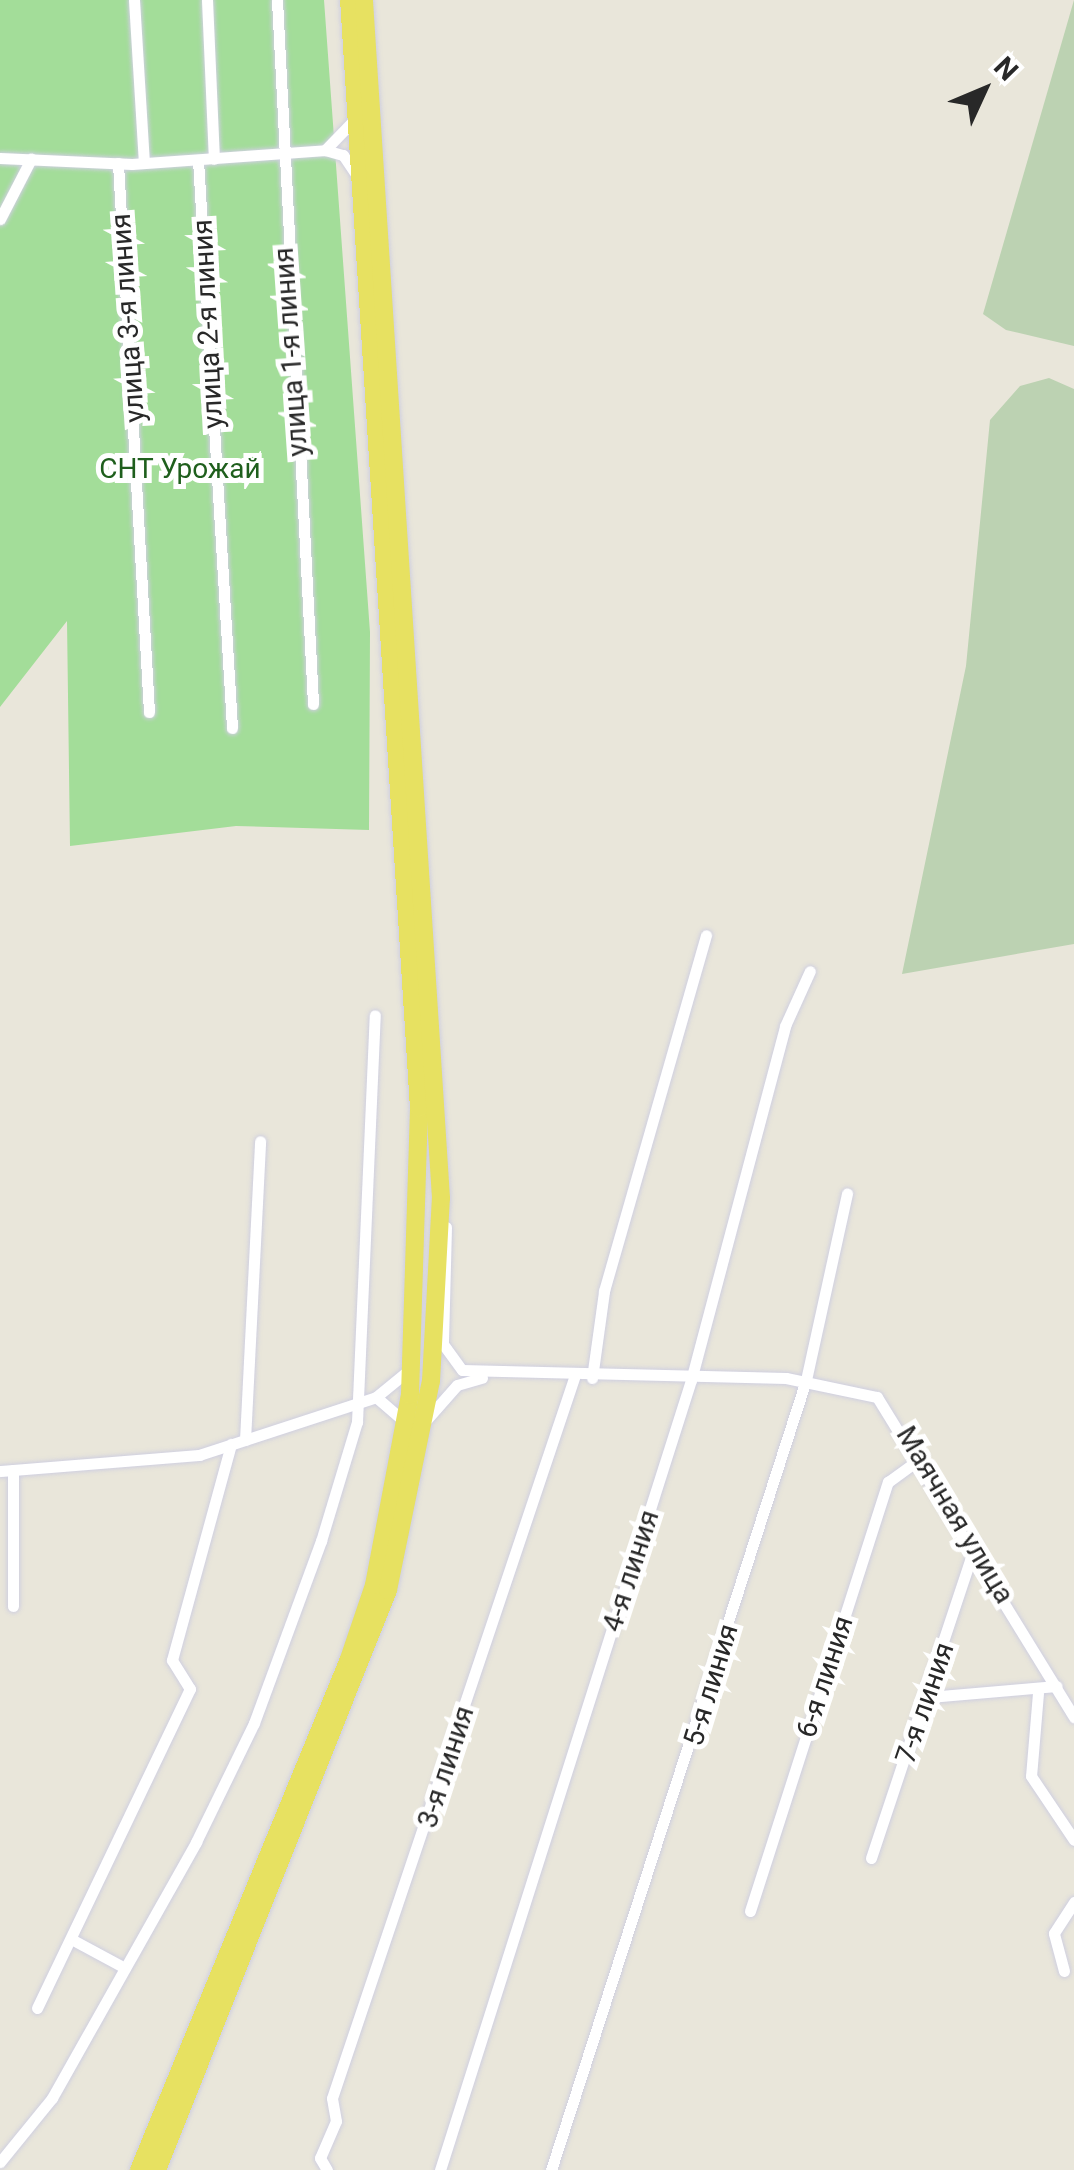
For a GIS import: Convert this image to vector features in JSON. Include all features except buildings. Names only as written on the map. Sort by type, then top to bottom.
[{"type":"main road","points":[[139,2170],[349,1658],[374,1585],[406,1423],[412,1364],[419,1108],[349,0]]},
{"type":"main road","points":[[157,2170],[344,1718],[388,1590],[425,1422],[441,1198],[364,0]]},
{"type":"street","points":[[134,0],[138,163]]},
{"type":"street","points":[[206,0],[214,159]]},
{"type":"street","name":"улица 1-я линия","points":[[276,0],[313,704]]},
{"type":"street","points":[[325,150],[348,136],[356,104]]},
{"type":"street","points":[[0,158],[138,163],[325,150],[344,155],[362,190]]},
{"type":"street","points":[[0,219],[30,160]]},
{"type":"street","name":"улица 2-я линия","points":[[198,160],[232,728]]},
{"type":"street","name":"улица 3-я линия","points":[[118,163],[148,712]]},
{"type":"street","points":[[592,1378],[604,1291],[706,935]]},
{"type":"street","name":"4-я линия","points":[[440,2170],[692,1380],[785,1026],[810,970]]},
{"type":"street","points":[[0,2162],[66,2074],[254,1723],[359,1398],[376,1015]]},
{"type":"street","points":[[245,1440],[260,1141]]},
{"type":"street","name":"5-я линия","points":[[551,2170],[806,1380],[847,1193]]},
{"type":"street","points":[[441,1198],[443,1344],[453,1366],[488,1376]]},
{"type":"street","points":[[13,1606],[7,1470],[158,1464],[245,1440],[359,1398],[376,1397],[412,1364]]},
{"type":"street","points":[[425,1422],[457,1384],[488,1376]]},
{"type":"street","name":"Маячная улица","points":[[488,1376],[806,1380],[877,1397],[921,1458],[1074,1717]]},
{"type":"street","name":"3-я линия","points":[[327,2170],[323,2152],[336,2121],[332,2098],[574,1378]]},
{"type":"street","points":[[376,1397],[406,1423]]},
{"type":"street","points":[[37,2008],[73,1940],[190,1689],[172,1660],[231,1444]]},
{"type":"street","name":"6-я линия","points":[[750,1911],[888,1482],[921,1458]]},
{"type":"street","name":"7-я линия","points":[[871,1858],[929,1697],[975,1546]]},
{"type":"street","points":[[929,1697],[1038,1694],[1057,1686]]},
{"type":"street","points":[[1038,1694],[1031,1776],[1074,1840]]},
{"type":"street","points":[[1064,1972],[1054,1932],[1074,1902]]},
{"type":"street","points":[[73,1940],[126,1968]]},
{"type":"green space","name":"СНТ Урожай","points":[[0,0],[324,0],[370,632],[369,830],[236,826],[70,846],[67,621],[0,707]]},
{"type":"green space","points":[[1074,0],[1074,346],[1006,330],[983,314]]},
{"type":"green space","points":[[1049,378],[1074,389],[1074,944],[902,974],[966,666],[990,420],[1020,386]]}]
